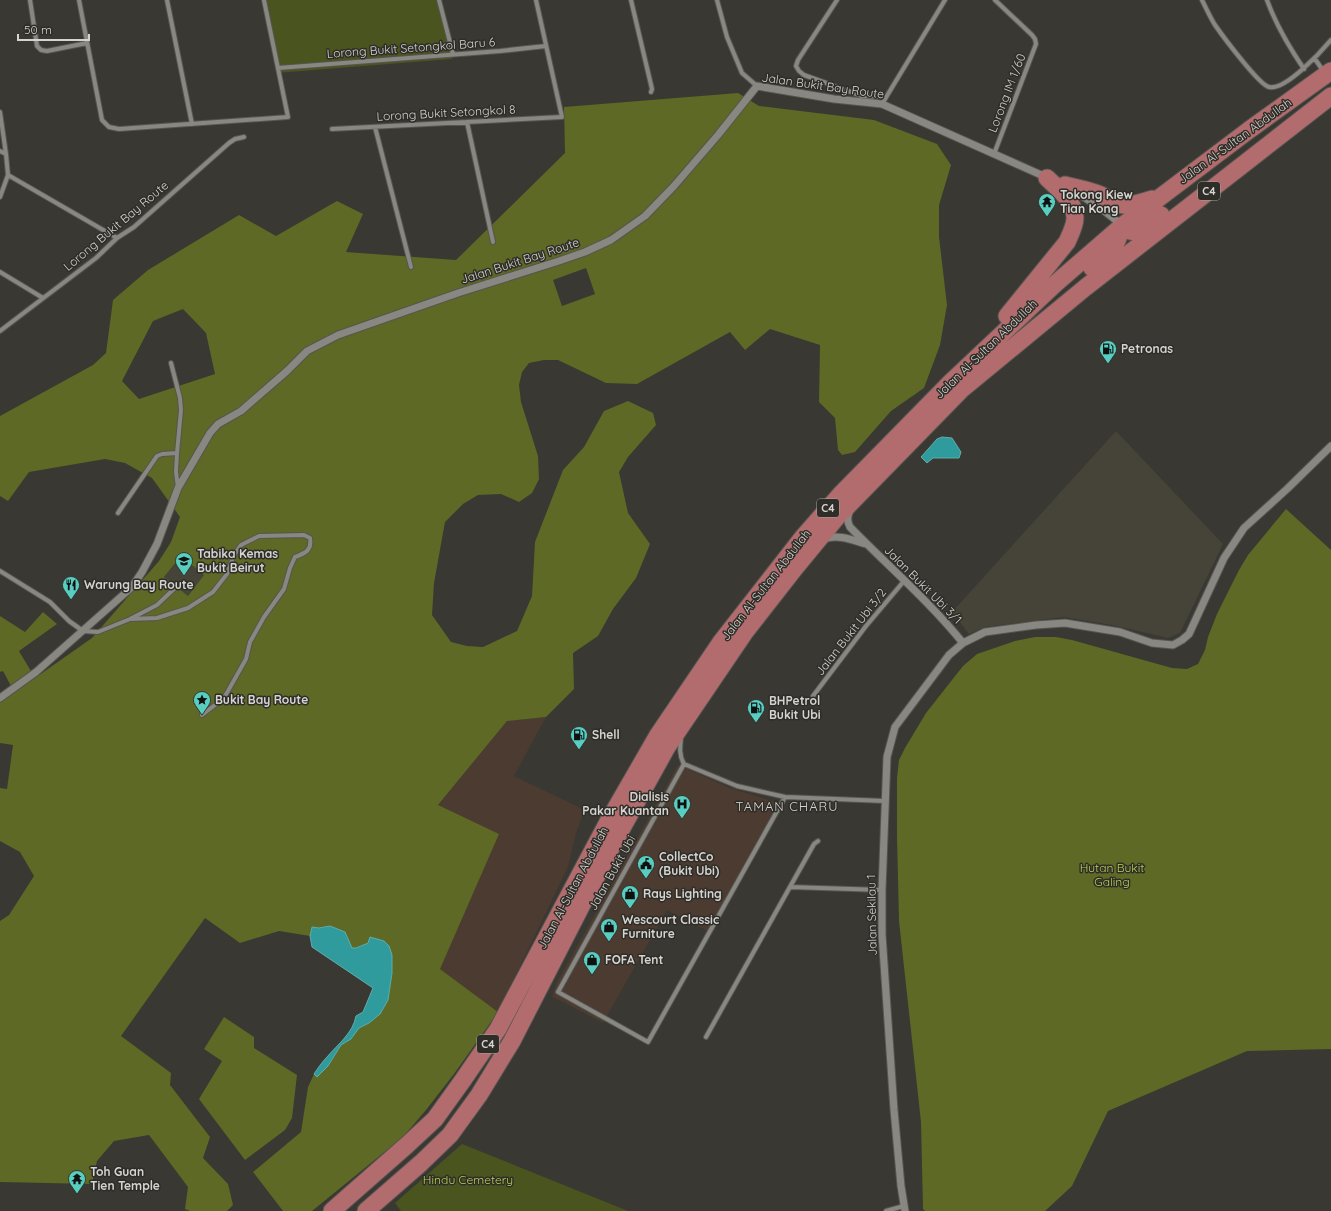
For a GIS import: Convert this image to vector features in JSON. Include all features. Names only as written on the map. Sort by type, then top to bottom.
[{"type":"main road","name":"Jalan Al-Sultan Abdullah","points":[[1122,226],[1249,130],[1328,73]]},
{"type":"main road","name":"Jalan Al-Sultan Abdullah","points":[[332,1211],[407,1146],[435,1118],[463,1080],[498,1029],[610,820],[658,735],[721,642],[803,537],[840,495],[955,387],[1074,297],[1331,95]]},
{"type":"main road","points":[[955,387],[1050,303],[1113,251],[1122,226],[1130,231],[1136,232],[1147,226],[1246,150],[1287,121],[1331,95]]},
{"type":"main road","points":[[955,387],[1067,242],[1075,218],[1072,206],[1067,198],[1047,178]]},
{"type":"main road","points":[[1065,186],[1086,189],[1102,195],[1116,204],[1124,205],[1135,204],[1161,196]]},
{"type":"main road","name":"Jalan Al-Sultan Abdullah","points":[[366,1211],[421,1163],[450,1135],[479,1095],[512,1041],[611,848],[664,753],[745,632],[811,548],[852,500],[955,387]]},
{"type":"street","points":[[30,0],[37,46],[41,50],[47,51],[87,44]]},
{"type":"street","points":[[79,0],[102,120],[109,127],[119,129],[288,117],[264,0]]},
{"type":"street","points":[[167,0],[192,124]]},
{"type":"street","points":[[439,0],[453,54]]},
{"type":"street","points":[[536,0],[546,46]]},
{"type":"street","points":[[630,0],[652,89],[651,92]]},
{"type":"street","points":[[717,0],[727,37],[742,73],[757,86]]},
{"type":"street","points":[[837,0],[798,60],[796,66],[804,75],[862,96],[886,97]]},
{"type":"street","points":[[882,104],[945,0]]},
{"type":"street","name":"Lorong IM 1/60","points":[[994,154],[1034,50],[1035,39],[995,0]]},
{"type":"street","points":[[1202,0],[1214,24],[1263,84],[1269,87],[1277,86],[1304,69],[1315,59],[1331,40]]},
{"type":"street","points":[[1267,0],[1285,41],[1304,69]]},
{"type":"street","name":"Lorong Bukit Setongkol Baru 6","points":[[278,68],[546,46]]},
{"type":"street","name":"Lorong Bukit Setongkol 8","points":[[332,129],[562,117],[546,46]]},
{"type":"street","points":[[1315,59],[1328,73]]},
{"type":"street","name":"Jalan Bukit Bay Route","points":[[0,698],[36,672],[132,587],[157,544],[178,488],[202,445],[218,424],[241,411],[307,351],[338,335],[398,313],[585,252],[611,240],[645,216],[674,186],[718,135],[757,86],[834,99],[882,104],[1065,186],[1098,206],[1122,226]]},
{"type":"street","points":[[0,112],[8,175],[0,196]]},
{"type":"street","points":[[467,122],[494,242]]},
{"type":"street","points":[[375,127],[411,267]]},
{"type":"street","name":"Lorong Bukit Bay Route","points":[[0,331],[96,258],[117,238],[134,227],[228,143],[235,139],[244,137]]},
{"type":"street","points":[[0,151],[6,154]]},
{"type":"street","points":[[8,175],[117,238]]},
{"type":"street","points":[[0,272],[43,298]]},
{"type":"street","points":[[171,363],[180,398],[181,410],[177,453],[178,488]]},
{"type":"street","name":"Jalan Sekilau 1","points":[[905,1208],[894,1110],[882,934],[882,890],[887,757],[895,727],[949,654],[963,642],[985,632],[1036,625],[1065,623],[1120,632],[1152,643],[1173,645],[1182,640],[1189,634],[1224,558],[1244,528],[1331,446]]},
{"type":"street","points":[[118,513],[157,456],[162,454],[177,453]]},
{"type":"street","name":"Jalan Bukit Ubi 3/1","points":[[852,500],[847,518],[848,523],[866,544],[951,628],[963,642]]},
{"type":"street","points":[[130,619],[157,618],[188,608],[213,592],[227,574],[234,554],[241,544],[259,536],[304,535],[310,538],[311,545],[305,554],[295,556],[284,589],[264,617],[250,642],[246,659],[224,698],[202,715]]},
{"type":"street","points":[[811,548],[824,539],[832,537],[842,537],[866,544]]},
{"type":"street","points":[[0,571],[50,602],[69,621],[83,631],[98,632],[130,619],[157,605],[175,588]]},
{"type":"street","name":"Jalan Bukit Ubi 3/2","points":[[813,696],[866,626],[904,581]]},
{"type":"street","points":[[689,716],[681,738],[680,751],[681,759],[684,764],[737,786],[785,797],[885,801]]},
{"type":"street","name":"Jalan Bukit Ubi","points":[[684,764],[558,992],[648,1042],[785,797]]},
{"type":"street","points":[[706,1037],[814,844],[818,841]]},
{"type":"street","points":[[790,886],[882,890]]},
{"type":"street","points":[[886,1211],[905,1208]]},
{"type":"shaded area","points":[[1116,431],[1223,544],[1180,633],[1168,638],[1112,625],[1064,617],[985,627],[969,634],[952,612]]},
{"type":"shaded area","name":"Tabika Kemas Bukit Beirut","points":[[181,556],[205,575],[188,596],[164,577]]},
{"type":"shaded area","points":[[546,717],[514,776],[585,810],[576,833],[568,867],[498,1012],[440,969],[438,805],[507,721]]},
{"type":"shaded area","points":[[678,765],[732,789],[779,803],[709,932],[667,910],[603,1023],[552,997],[556,984]]},
{"type":"green space","points":[[262,0],[437,0],[452,59],[277,73]]},
{"type":"green space","points":[[738,93],[759,106],[874,120],[937,144],[951,165],[939,205],[939,237],[947,305],[940,345],[924,388],[891,411],[855,452],[842,455],[838,450],[835,418],[819,402],[820,345],[770,329],[745,350],[730,332],[637,384],[606,383],[558,360],[544,360],[529,363],[522,372],[519,385],[521,402],[538,456],[539,479],[532,493],[519,502],[501,494],[478,495],[463,504],[445,522],[434,583],[432,615],[451,642],[467,646],[483,647],[517,631],[532,596],[535,542],[563,470],[584,447],[604,411],[628,401],[653,413],[656,425],[628,457],[619,472],[628,513],[650,544],[636,578],[613,609],[598,636],[573,653],[574,689],[546,717],[507,721],[438,805],[499,834],[440,969],[498,1012],[454,1074],[403,1137],[312,1211],[283,1211],[253,1172],[301,1132],[308,1087],[314,1074],[317,1076],[328,1066],[341,1045],[351,1039],[359,1028],[369,1023],[388,1000],[392,973],[392,955],[369,942],[356,948],[352,948],[330,926],[319,928],[312,927],[310,936],[279,931],[240,943],[205,918],[121,1036],[171,1073],[170,1085],[210,1137],[203,1158],[228,1184],[233,1205],[227,1211],[190,1211],[185,1209],[188,1187],[149,1135],[114,1141],[97,1161],[92,1184],[0,1182],[0,921],[9,915],[34,876],[20,852],[0,841],[0,788],[7,789],[13,745],[0,743],[0,693],[11,686],[3,671],[0,672],[0,616],[25,632],[43,612],[57,624],[19,651],[35,678],[92,638],[159,561],[171,542],[180,517],[152,478],[125,463],[105,459],[29,472],[8,501],[0,496],[0,416],[93,365],[106,353],[113,300],[148,270],[239,215],[276,236],[337,201],[363,214],[346,252],[456,260],[565,153],[564,107]],"holes":[[[586,268],[595,294],[562,306],[553,280]],[[183,309],[206,333],[215,374],[139,399],[122,381],[153,321]],[[181,556],[204,575],[188,596],[164,577]]]},
{"type":"green space","name":"Hutan Bukit Galing","points":[[1286,509],[1331,550],[1331,1049],[1247,1051],[1108,1111],[1072,1186],[1045,1211],[925,1211],[923,1209],[921,1122],[899,921],[897,778],[899,760],[905,748],[926,713],[963,666],[977,654],[1015,641],[1035,637],[1056,637],[1072,640],[1172,668],[1187,669],[1198,664],[1205,650],[1208,637],[1217,614],[1239,570],[1248,555]]},
{"type":"green space","points":[[224,1017],[254,1037],[254,1048],[297,1075],[292,1118],[285,1130],[245,1160],[199,1099],[222,1061],[204,1049]]},
{"type":"green space","name":"Hindu Cemetery","points":[[462,1144],[628,1211],[401,1211],[395,1203]]},
{"type":"water","points":[[942,437],[952,438],[961,452],[959,458],[933,458],[927,463],[921,457],[937,439]]},
{"type":"water","points":[[330,926],[345,932],[352,948],[368,943],[370,937],[384,941],[389,946],[392,955],[392,973],[388,1000],[380,1014],[369,1023],[359,1028],[351,1039],[341,1045],[328,1066],[317,1077],[314,1074],[323,1061],[352,1028],[356,1016],[363,1012],[373,988],[312,947],[310,936],[312,927],[319,928]]},
{"type":"place","name":"Tokong Kiew Tian Kong","points":[[1047,217]]},
{"type":"place","name":"Petronas","points":[[1108,364]]},
{"type":"place","name":"Tabika Kemas Bukit Beirut","points":[[184,576]]},
{"type":"place","name":"Warung Bay Route","points":[[71,600]]},
{"type":"place","name":"Bukit Bay Route","points":[[202,715]]},
{"type":"place","name":"BHPetrol Bukit Ubi","points":[[756,723]]},
{"type":"place","name":"Shell","points":[[579,750]]},
{"type":"place","name":"Dialisis Pakar Kuantan","points":[[682,819]]},
{"type":"place","name":"CollectCo (Bukit Ubi)","points":[[646,879]]},
{"type":"place","name":"Rays Lighting","points":[[630,909]]},
{"type":"place","name":"Wescourt Classic Furniture","points":[[609,942]]},
{"type":"place","name":"FOFA Tent","points":[[592,975]]},
{"type":"place","name":"Toh Guan Tien Temple","points":[[77,1194]]},
{"type":"district","name":"TAMAN CHARU","points":[[787,806]]}]
